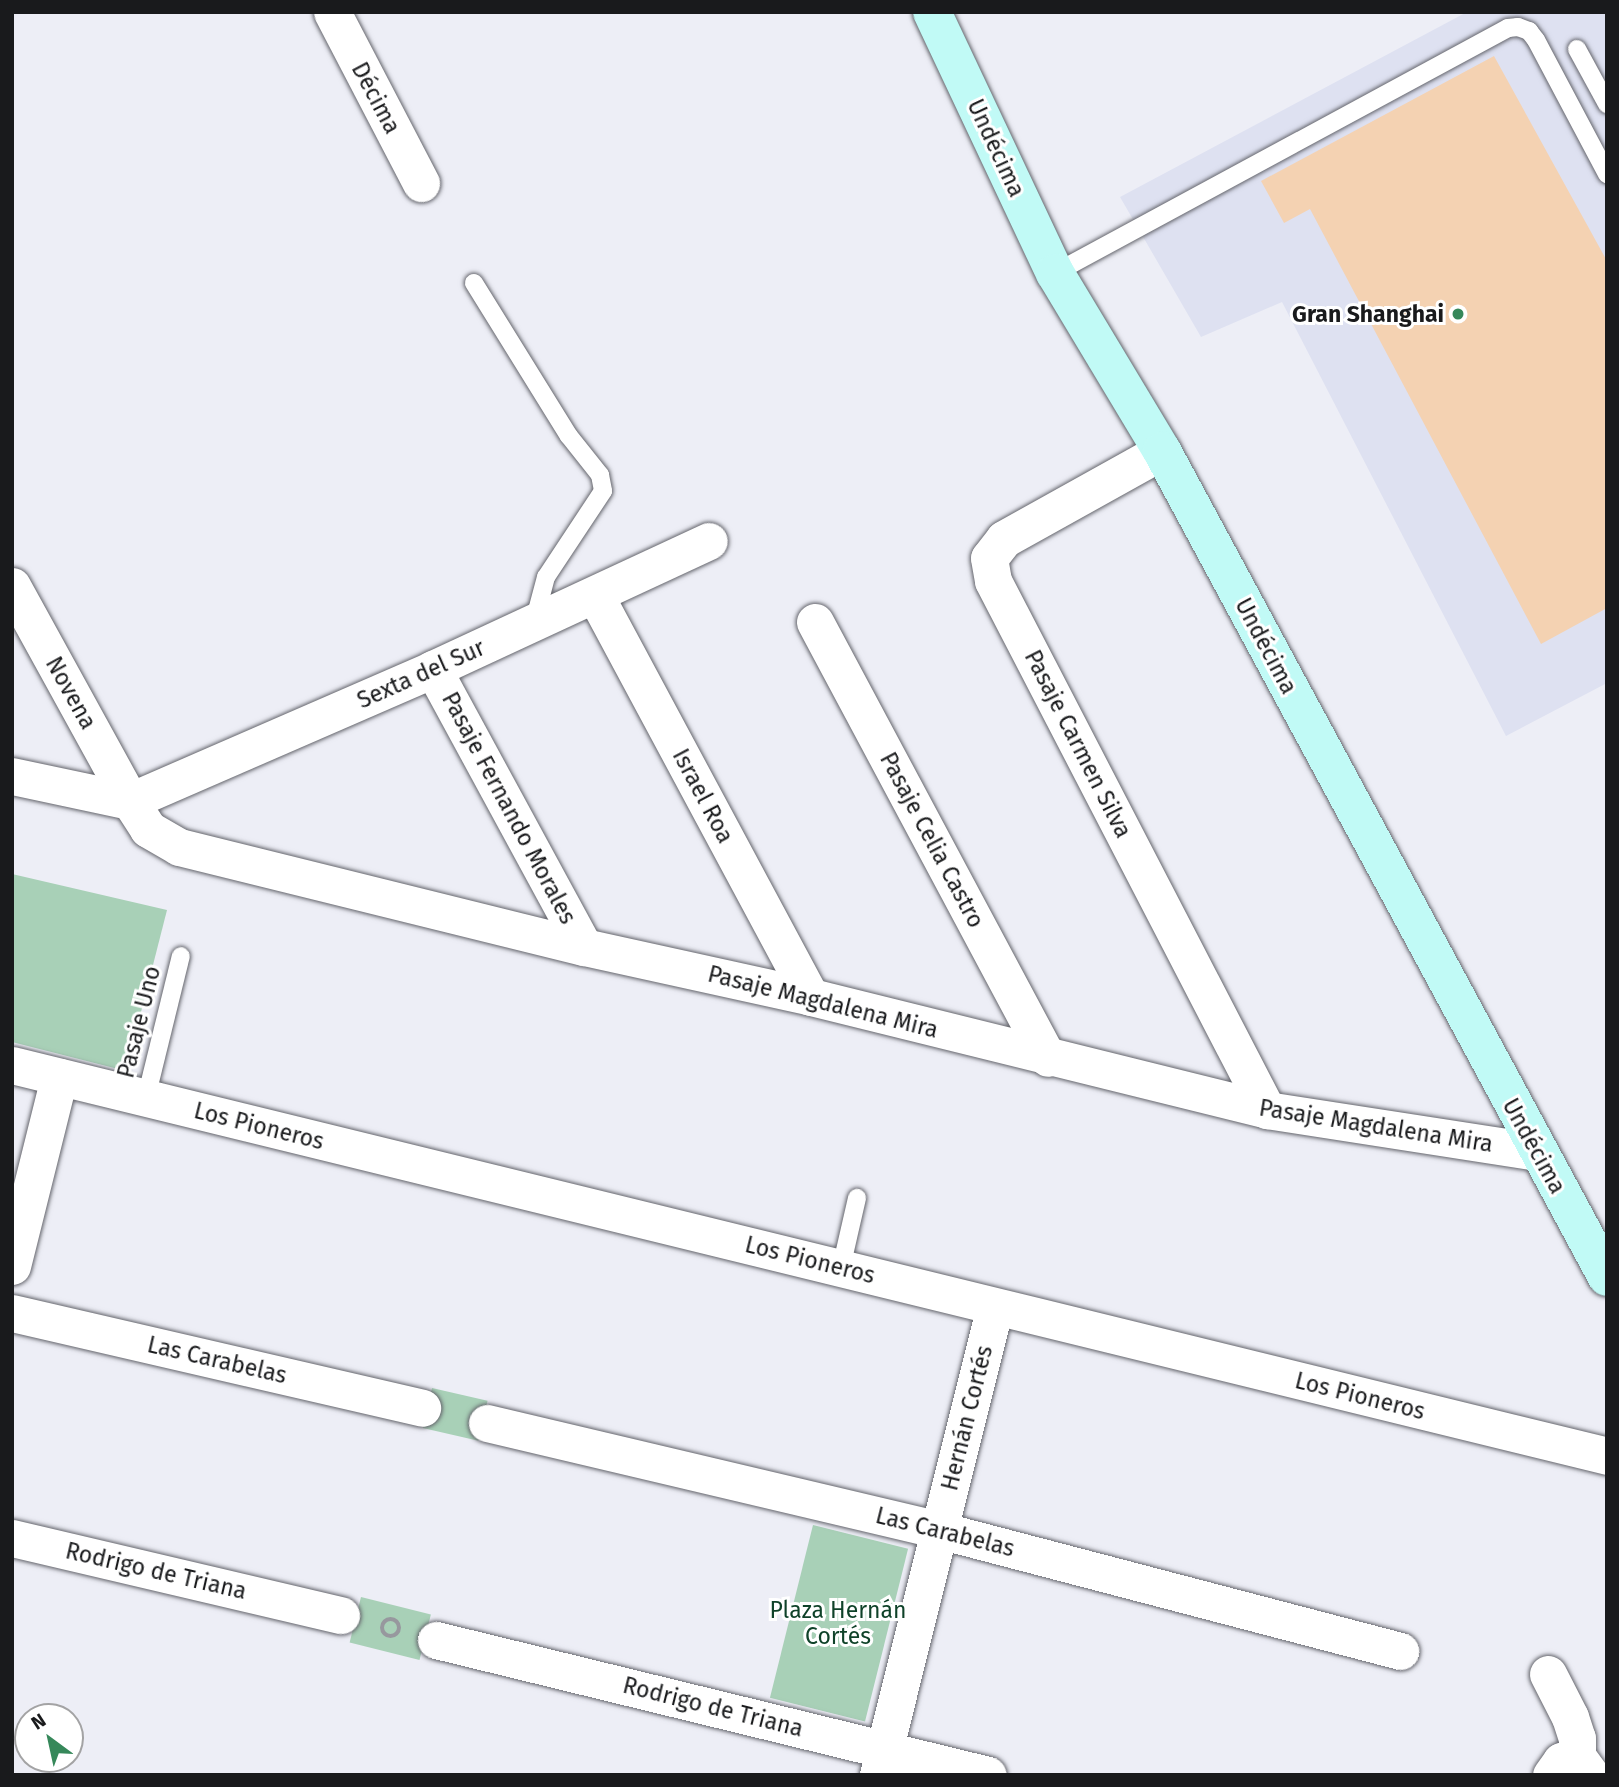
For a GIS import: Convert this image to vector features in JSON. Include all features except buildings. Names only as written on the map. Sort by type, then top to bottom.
[{"type":"street","name":"Décima","points":[[332,12],[421,183]]},
{"type":"street","name":"Undécima","points":[[932,12],[1055,273],[1162,451],[1537,1152],[1607,1277]]},
{"type":"street","name":"Pasaje Carmen Silva","points":[[1162,451],[1004,539],[989,558],[993,581],[1267,1110]]},
{"type":"street","name":"Sexta del Sur","points":[[130,801],[433,669],[709,541]]},
{"type":"street","name":"Novena","points":[[12,586],[130,801]]},
{"type":"street","name":"Israel Roa","points":[[595,595],[811,997]]},
{"type":"street","name":"Pasaje Celia Castro","points":[[815,622],[1048,1058]]},
{"type":"street","name":"Pasaje Fernando Morales","points":[[433,669],[584,947]]},
{"type":"street","points":[[12,776],[130,801]]},
{"type":"street","name":"Pasaje Magdalena Mira","points":[[130,801],[148,829],[179,847],[584,947],[811,997],[1048,1058],[1267,1110],[1537,1152]]},
{"type":"street","name":"Los Pioneros","points":[[12,1065],[1607,1457]]},
{"type":"street","points":[[12,1266],[59,1077]]},
{"type":"street","name":"Hernán Cortés","points":[[882,1761],[995,1306]]},
{"type":"street","name":"Las Carabelas","points":[[12,1313],[422,1408]]},
{"type":"street","name":"Las Carabelas","points":[[487,1423],[939,1530],[1400,1651]]},
{"type":"street","name":"Rodrigo de Triana","points":[[12,1538],[341,1615]]},
{"type":"street","name":"Rodrigo de Triana","points":[[436,1640],[882,1761],[988,1775]]},
{"type":"street","points":[[1548,1674],[1570,1717],[1577,1738],[1573,1768]]},
{"type":"lane","points":[[1055,273],[1508,28],[1518,27],[1529,31],[1536,40],[1607,174]]},
{"type":"lane","points":[[1577,49],[1600,76],[1607,104]]},
{"type":"lane","points":[[474,283],[569,436],[600,475],[602,483],[603,491],[546,577],[534,623]]},
{"type":"lane","name":"Pasaje Uno","points":[[146,1098],[181,957]]},
{"type":"lane","points":[[841,1268],[858,1198]]},
{"type":"path","points":[[389,1620],[395,1620],[400,1628],[398,1633],[391,1637],[386,1636],[382,1628],[389,1620]]},
{"type":"shaded area","points":[[1467,12],[1607,12],[1607,683],[1506,736],[1282,302],[1201,337],[1120,197]]},
{"type":"green space","points":[[12,874],[167,910],[126,1071],[12,1042]]},
{"type":"green space","points":[[432,1388],[488,1401],[478,1441],[423,1428]]},
{"type":"green space","name":"Plaza Hernán Cortés","points":[[813,1525],[908,1549],[865,1721],[770,1698]]},
{"type":"green space","points":[[361,1597],[431,1614],[419,1660],[350,1643]]},
{"type":"place","name":"Gran Shanghai","points":[[1458,314]]}]
